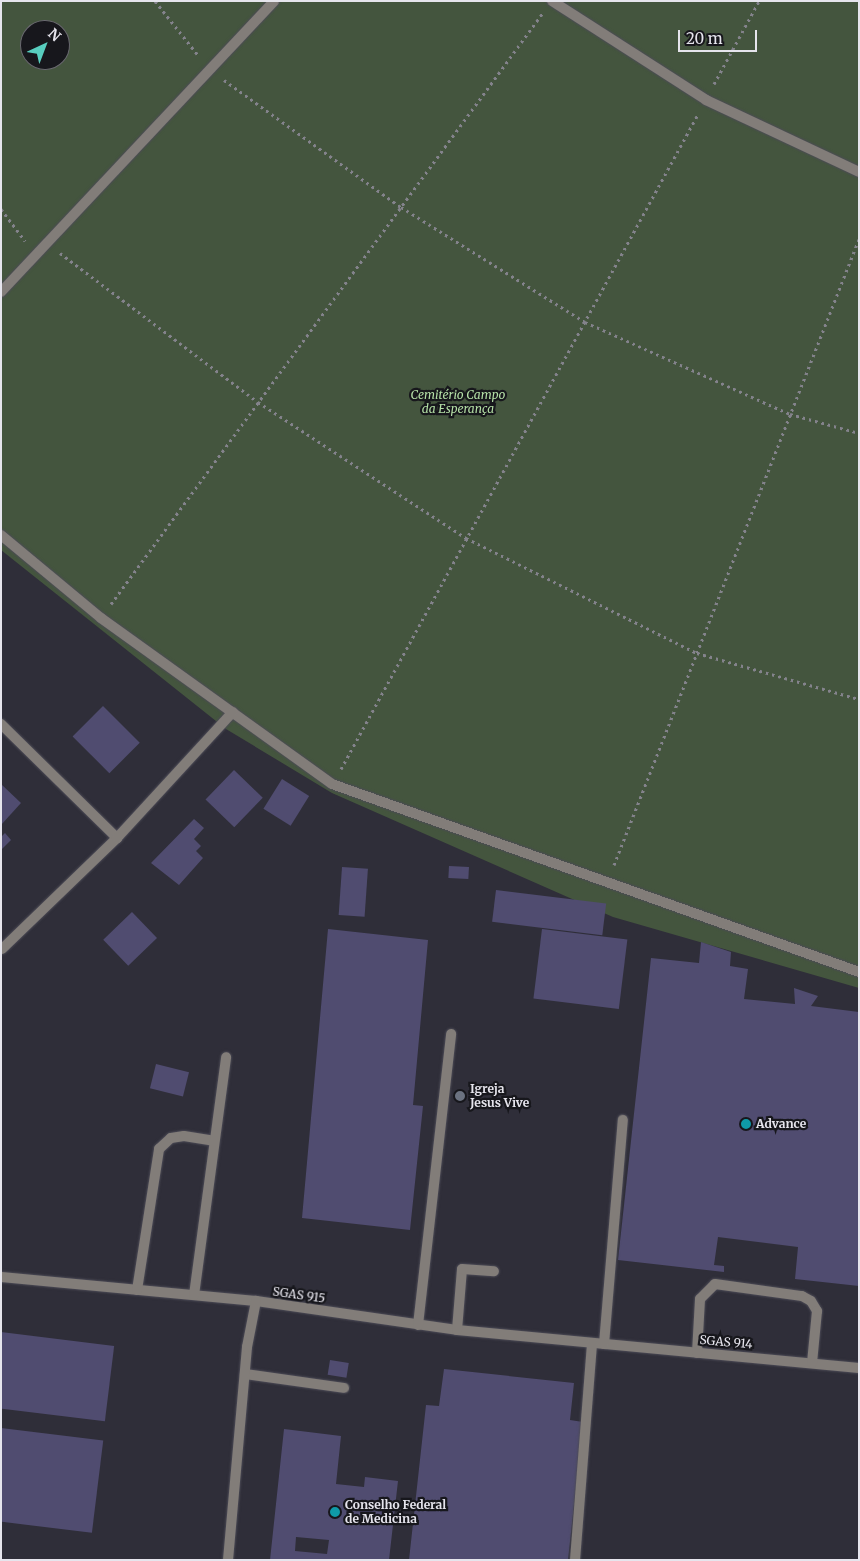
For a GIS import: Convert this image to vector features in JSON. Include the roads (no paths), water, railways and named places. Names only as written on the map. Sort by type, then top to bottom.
[{"type":"lane","points":[[1,292],[274,1]]},
{"type":"lane","points":[[549,5],[706,100],[859,172]]},
{"type":"lane","points":[[1,535],[101,618],[332,784],[606,884],[859,972]]},
{"type":"lane","points":[[2,947],[117,838],[233,712]]},
{"type":"lane","points":[[1,724],[117,838]]},
{"type":"lane","points":[[418,1325],[451,1034]]},
{"type":"lane","points":[[194,1295],[226,1057]]},
{"type":"lane","points":[[604,1344],[623,1120]]},
{"type":"lane","points":[[136,1290],[159,1149],[170,1138],[184,1136],[214,1141]]},
{"type":"lane","points":[[457,1330],[462,1269],[494,1271]]},
{"type":"lane","name":"SGAS 915","points":[[1,1277],[256,1301],[457,1330],[592,1344]]},
{"type":"lane","points":[[697,1352],[700,1299],[715,1284],[802,1296],[811,1301],[817,1311],[812,1362]]},
{"type":"lane","points":[[228,1560],[245,1374],[256,1301]]},
{"type":"lane","points":[[575,1560],[592,1344]]},
{"type":"lane","name":"SGAS 914","points":[[592,1344],[812,1362],[859,1368]]},
{"type":"lane","points":[[245,1374],[344,1388]]},
{"type":"place","name":"Igreja Jesus Vive","points":[[460,1096]]},
{"type":"place","name":"Advance","points":[[746,1124]]},
{"type":"place","name":"Conselho Federal de Medicina","points":[[335,1512]]},
{"type":"park label","name":"Cemitério Campo da Esperança","points":[[458,402]]}]
